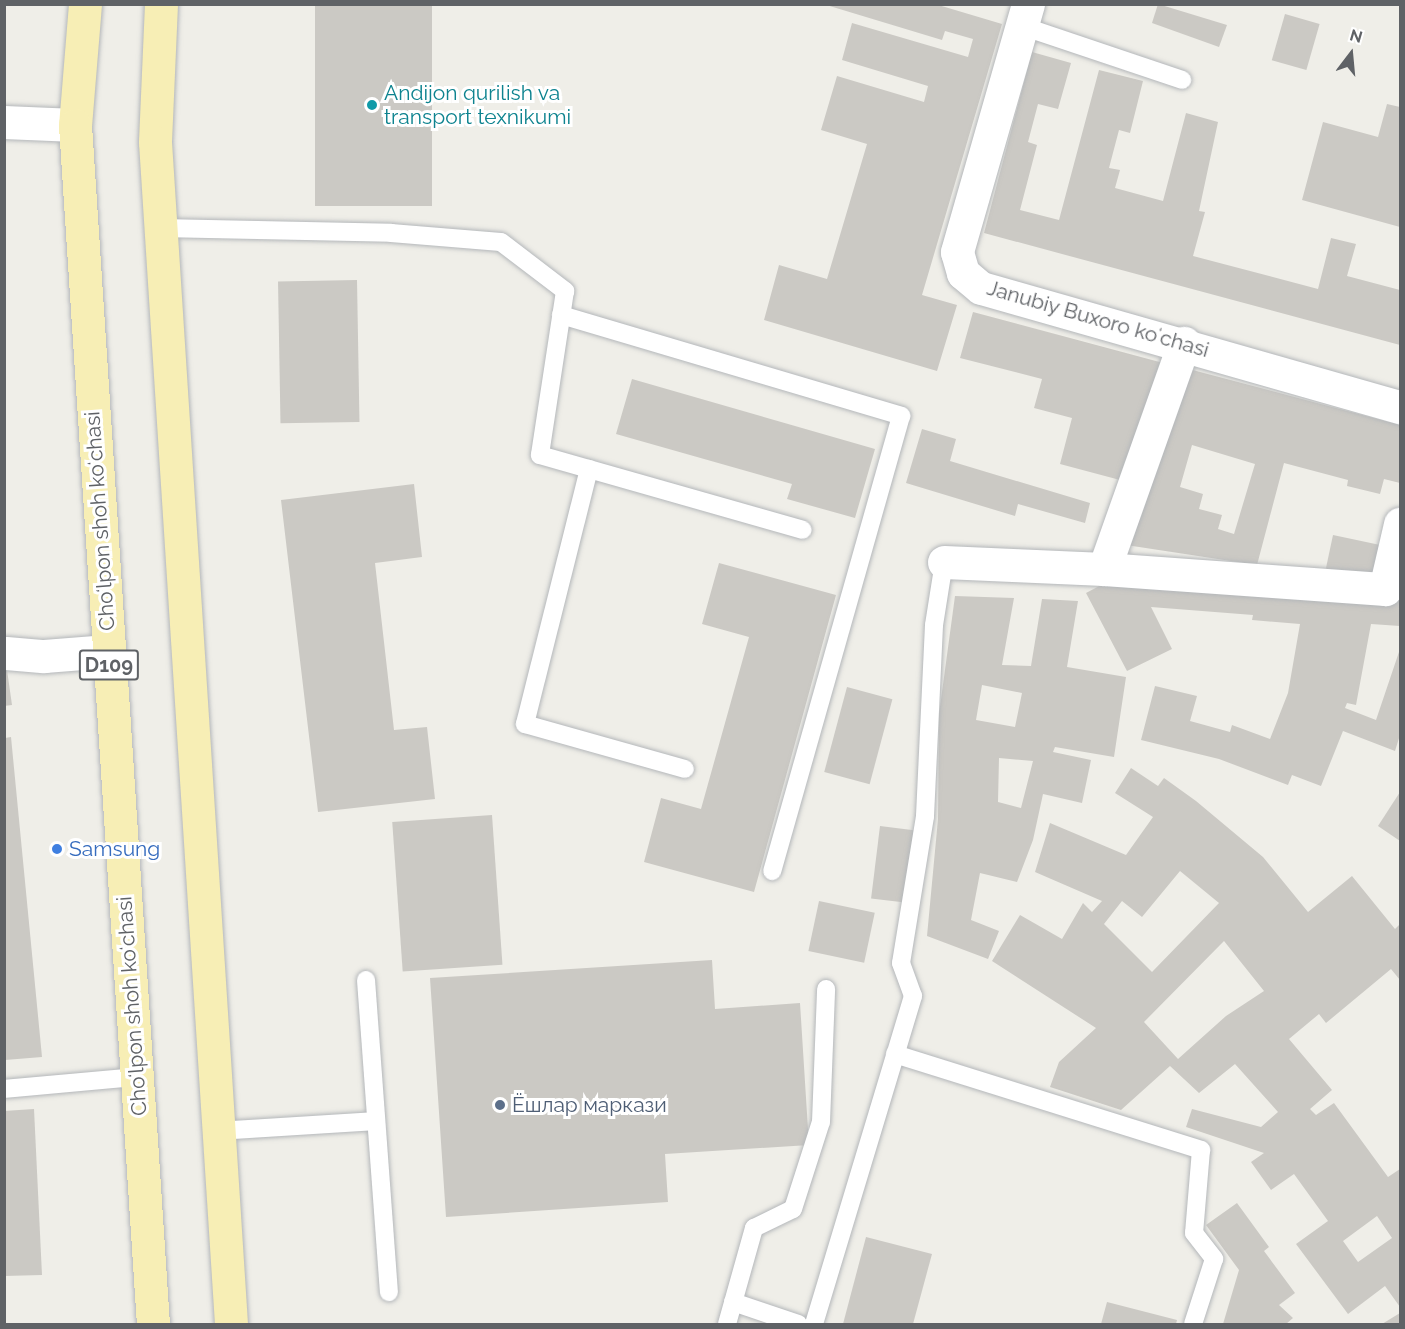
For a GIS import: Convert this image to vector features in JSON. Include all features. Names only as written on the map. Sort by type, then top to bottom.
[{"type":"main road","name":"Choʻlpon shoh koʻchasi","points":[[85,4],[75,125],[153,1324]]},
{"type":"main road","points":[[161,4],[154,142],[231,1324]]},
{"type":"street","name":"Janubiy Buxoro koʻchasi","points":[[1025,15],[957,252],[963,273],[981,288],[1184,343],[1401,407]]},
{"type":"street","points":[[4,122],[75,125]]},
{"type":"street","points":[[1104,569],[1184,343]]},
{"type":"street","points":[[944,562],[1104,569],[1385,589],[1401,524]]},
{"type":"street","points":[[6,653],[44,656],[108,651]]},
{"type":"lane","points":[[1025,15],[1182,80]]},
{"type":"lane","points":[[160,228],[391,233],[501,242],[565,291],[540,455],[803,530]]},
{"type":"lane","points":[[561,315],[901,416],[772,871]]},
{"type":"lane","points":[[589,469],[525,724],[685,769]]},
{"type":"lane","points":[[814,1324],[913,996],[901,963],[925,816],[934,626],[944,562]]},
{"type":"lane","points":[[366,980],[389,1292]]},
{"type":"lane","points":[[727,1324],[754,1228],[792,1209],[821,1122],[826,989]]},
{"type":"lane","points":[[895,1054],[1201,1150],[1194,1233],[1214,1259],[1193,1324]]},
{"type":"lane","points":[[4,1089],[136,1077]]},
{"type":"lane","points":[[218,1131],[376,1121]]},
{"type":"lane","points":[[733,1302],[798,1324]]},
{"type":"building","name":"Andijon qurilish va transport texnikumi","points":[[315,4],[432,4],[432,206],[315,206]]},
{"type":"building","points":[[823,4],[935,4],[1002,24],[922,295],[957,305],[937,371],[764,320],[779,265],[827,279],[867,144],[821,130],[837,76],[924,102],[928,86],[842,60],[852,23],[968,57],[973,39],[945,31],[942,40]]},
{"type":"building","points":[[1158,4],[1227,25],[1219,47],[1152,23]]},
{"type":"building","points":[[1285,14],[1320,24],[1306,70],[1272,60]]},
{"type":"building","points":[[1032,52],[1071,63],[1058,109],[1038,104],[1028,142],[1037,145],[1020,210],[1059,220],[1099,70],[1143,81],[1130,133],[1119,130],[1109,168],[1120,170],[1115,188],[1163,201],[1186,113],[1218,122],[1199,211],[1205,212],[1193,256],[1318,289],[1331,238],[1356,244],[1347,276],[1400,290],[1400,345],[984,233]]},
{"type":"building","points":[[1387,104],[1400,107],[1400,227],[1302,200],[1323,122],[1378,137]]},
{"type":"building","points":[[357,280],[359,422],[280,423],[278,281]]},
{"type":"building","points":[[973,312],[1167,364],[1120,480],[1060,464],[1072,418],[1034,408],[1042,379],[960,358]]},
{"type":"building","points":[[1185,368],[1400,425],[1400,483],[1384,479],[1380,494],[1347,486],[1348,480],[1284,463],[1257,565],[1126,545]],"holes":[[[1192,445],[1255,464],[1234,534],[1218,529],[1222,515],[1199,509],[1203,494],[1180,487]]]},
{"type":"building","points":[[632,379],[875,449],[855,518],[787,499],[792,484],[616,434]]},
{"type":"building","points":[[922,429],[956,439],[950,461],[1090,503],[1085,523],[1018,504],[1015,516],[906,483]]},
{"type":"building","points":[[414,484],[422,557],[375,563],[394,730],[427,727],[435,799],[318,812],[281,500]]},
{"type":"building","points":[[1333,535],[1385,546],[1377,582],[1325,571]]},
{"type":"building","points":[[719,563],[836,595],[754,892],[644,862],[661,798],[701,809],[749,637],[702,624]]},
{"type":"building","points":[[1124,573],[1400,596],[1400,626],[1371,624],[1356,705],[1347,703],[1345,708],[1376,720],[1400,649],[1400,735],[1395,751],[1343,731],[1321,786],[1292,775],[1288,785],[1219,759],[1141,740],[1155,686],[1197,696],[1190,721],[1230,732],[1232,725],[1270,739],[1288,693],[1300,624],[1252,620],[1253,615],[1151,607],[1172,649],[1127,671],[1086,593]]},
{"type":"building","points":[[955,596],[1014,598],[1002,665],[1031,666],[1042,599],[1078,601],[1067,667],[1126,677],[1114,757],[1055,747],[1053,752],[1091,760],[1082,803],[1043,794],[1033,840],[1017,882],[980,873],[971,920],[999,931],[988,959],[927,936],[938,819],[939,714]],"holes":[[[982,685],[1022,693],[1015,727],[976,720]],[[999,758],[1033,761],[1021,808],[998,802]]]},
{"type":"building","points":[[4,649],[12,705],[4,706]]},
{"type":"building","points":[[847,687],[892,699],[870,784],[824,772]]},
{"type":"building","points":[[11,737],[42,1057],[5,1060],[5,738]]},
{"type":"building","points":[[1131,768],[1158,786],[1164,778],[1196,801],[1263,857],[1308,912],[1352,876],[1395,929],[1400,924],[1400,980],[1391,969],[1326,1023],[1319,1014],[1289,1039],[1332,1090],[1310,1109],[1316,1115],[1334,1103],[1388,1177],[1400,1169],[1400,1307],[1385,1286],[1348,1314],[1296,1244],[1328,1221],[1294,1174],[1271,1190],[1251,1162],[1264,1153],[1186,1127],[1192,1109],[1261,1127],[1278,1112],[1235,1064],[1199,1093],[1170,1066],[1121,1110],[1050,1087],[1059,1062],[1096,1028],[992,961],[1020,915],[1062,939],[1083,903],[1092,912],[1102,901],[1035,872],[1050,823],[1126,855],[1153,817],[1115,793]],"holes":[[[1180,871],[1219,903],[1152,972],[1104,924],[1122,901],[1142,917]],[[1224,941],[1264,991],[1226,1016],[1178,1059],[1144,1022]],[[1377,1216],[1392,1238],[1358,1262],[1343,1241]]]},
{"type":"building","points":[[1400,792],[1400,841],[1378,826]]},
{"type":"building","points":[[492,815],[502,965],[403,972],[392,822]]},
{"type":"building","points":[[880,826],[914,830],[905,903],[871,898]]},
{"type":"building","points":[[819,901],[875,913],[864,963],[808,951]]},
{"type":"building","points":[[712,960],[715,1009],[800,1003],[809,1145],[665,1154],[668,1202],[446,1217],[430,978]]},
{"type":"building","points":[[34,1109],[42,1275],[4,1276],[4,1111]]},
{"type":"building","points":[[1237,1203],[1269,1247],[1264,1251],[1295,1293],[1279,1305],[1293,1318],[1286,1324],[1223,1324],[1239,1270],[1206,1225]]},
{"type":"building","points":[[866,1237],[932,1254],[913,1324],[843,1324]]},
{"type":"building","points":[[1107,1302],[1177,1320],[1176,1324],[1101,1324]]},
{"type":"building","points":[[1400,1313],[1400,1324],[1382,1324]]},
{"type":"place","name":"Andijon qurilish va transport texnikumi","points":[[372,105]]},
{"type":"place","name":"Samsung","points":[[57,849]]},
{"type":"place","name":"Ёшлар маркази","points":[[500,1105]]}]
